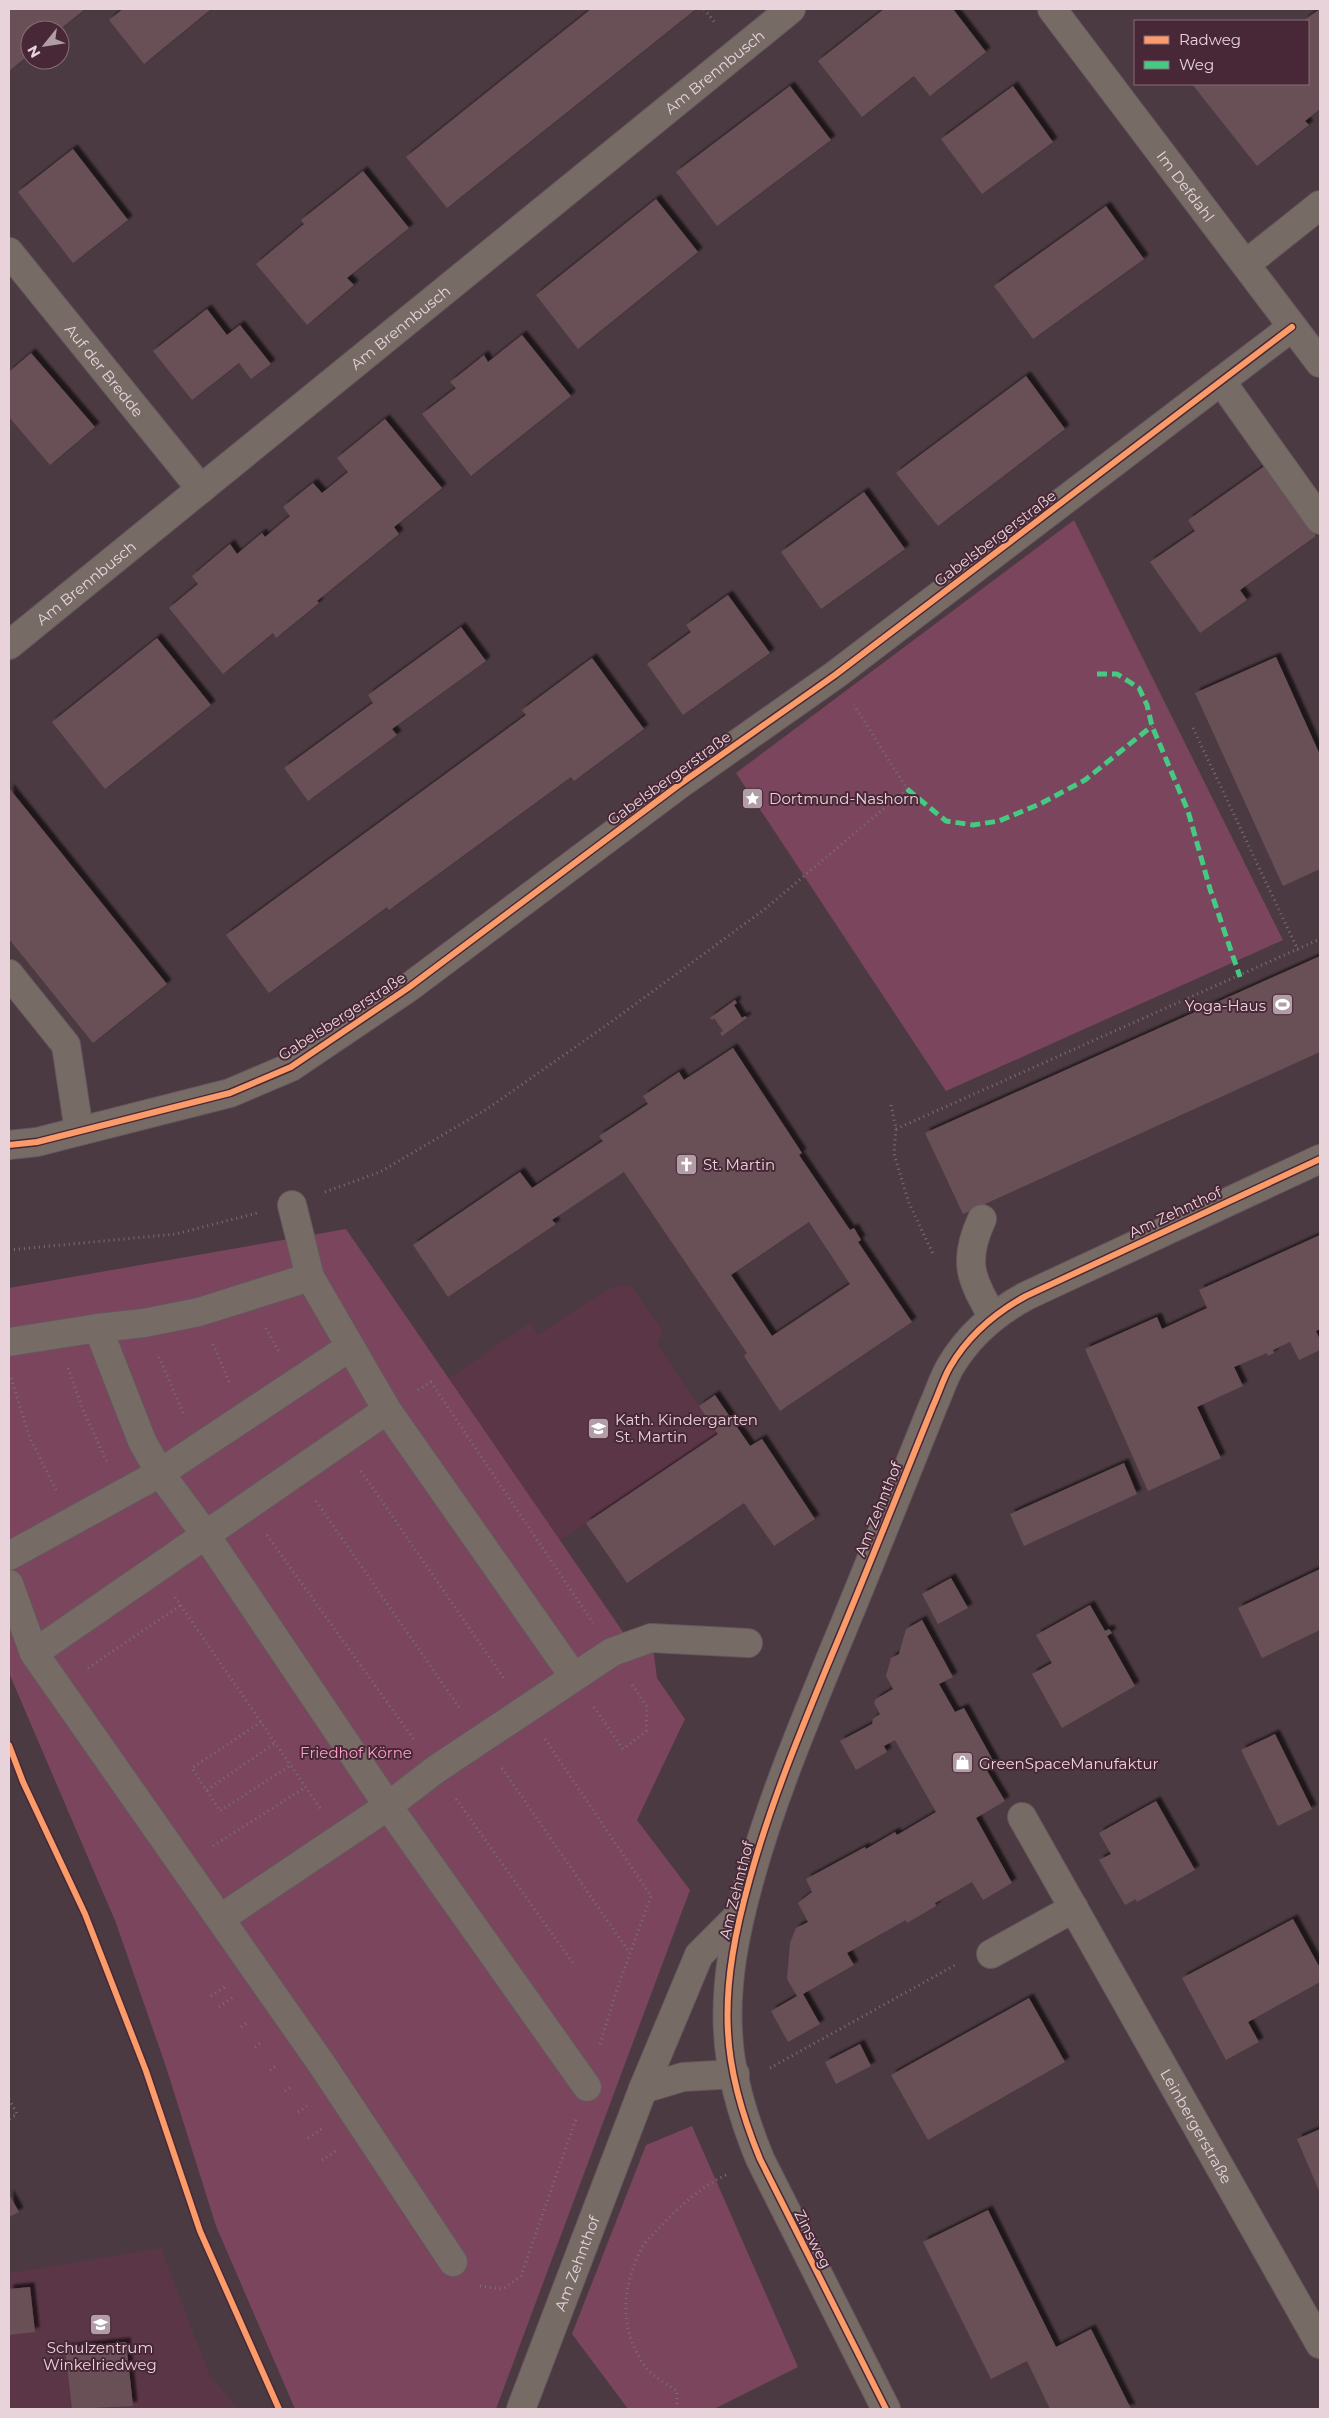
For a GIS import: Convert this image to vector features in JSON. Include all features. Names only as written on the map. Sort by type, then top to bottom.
[{"type":"street","name":"Am Brennbusch","points":[[9,645],[791,9]]},
{"type":"street","name":"Im Defdahl","points":[[1052,9],[1320,363]]},
{"type":"street","points":[[1246,264],[1320,205]]},
{"type":"street","name":"Auf der Bredde","points":[[9,252],[201,489]]},
{"type":"street","name":"Gabelsbergerstraße","points":[[9,1145],[37,1142],[230,1093],[291,1067],[408,988],[680,784],[835,675],[1292,326]]},
{"type":"street","points":[[1221,381],[1320,520]]},
{"type":"street","points":[[9,974],[66,1046],[79,1131]]},
{"type":"street","name":"Am Zehnthof","points":[[735,2074],[728,2032],[730,1976],[740,1914],[763,1832],[790,1753],[950,1367],[975,1334],[993,1318],[1018,1301],[1078,1271],[1320,1159]]},
{"type":"street","points":[[292,1204],[310,1277],[387,1410],[574,1677]]},
{"type":"street","points":[[982,1219],[974,1236],[970,1259],[972,1276],[993,1318]]},
{"type":"street","points":[[9,1342],[144,1323],[199,1312],[310,1277]]},
{"type":"street","points":[[98,1328],[142,1441],[160,1473],[205,1534],[388,1806],[587,2088]]},
{"type":"street","points":[[9,1556],[160,1473],[350,1346]]},
{"type":"street","points":[[34,1653],[387,1410]]},
{"type":"street","points":[[9,1584],[34,1653],[221,1918],[368,2131],[453,2262]]},
{"type":"street","points":[[221,1918],[388,1806],[435,1770],[612,1652],[651,1638],[748,1643]]},
{"type":"street","name":"Leinbergerstraße","points":[[1022,1816],[1320,2344]]},
{"type":"street","points":[[991,1954],[1074,1908]]},
{"type":"street","name":"Am Zehnthof","points":[[521,2409],[643,2089],[699,1955],[740,1914]]},
{"type":"street","points":[[643,2089],[683,2077],[735,2074]]},
{"type":"street","name":"Zinsweg","points":[[735,2074],[748,2128],[760,2159],[886,2409]]},
{"type":"path","points":[[9,1250],[176,1234],[292,1204],[380,1172],[490,1107],[612,1022],[765,909],[907,788],[835,675]]},
{"type":"path","points":[[1193,728],[1298,950]]},
{"type":"path","points":[[896,1129],[1320,939]]},
{"type":"path","points":[[891,1105],[896,1129],[894,1154],[908,1203],[939,1264]]},
{"type":"path","points":[[249,1296],[295,1383]]},
{"type":"path","points":[[199,1312],[244,1417]]},
{"type":"path","points":[[144,1323],[198,1448]]},
{"type":"path","points":[[56,1335],[83,1410],[122,1494]]},
{"type":"path","points":[[9,1370],[30,1438],[73,1521]]},
{"type":"path","points":[[341,1442],[651,1896],[615,1995],[587,2088],[521,2276],[503,2289],[475,2286],[453,2262]]},
{"type":"path","points":[[247,1506],[575,1966]]},
{"type":"path","points":[[156,1568],[340,1838]]},
{"type":"path","points":[[58,1689],[181,1605]]},
{"type":"path","points":[[261,1722],[192,1768],[220,1811],[291,1765]]},
{"type":"path","points":[[207,1790],[276,1743]]},
{"type":"path","points":[[183,1865],[306,1787]]},
{"type":"path","points":[[735,2074],[775,2067],[960,1962]]},
{"type":"path","points":[[9,2099],[17,2114],[9,2118]]},
{"type":"path","points":[[677,2409],[677,2391],[645,2367],[631,2342],[624,2311],[629,2282],[644,2244],[677,2209],[717,2179]]},
{"type":"shaded area","name":"Kath. Kindergarten St. Martin","points":[[631,1285],[663,1331],[657,1344],[718,1434],[734,1422],[750,1446],[762,1439],[815,1519],[774,1546],[744,1503],[627,1583],[586,1523],[560,1541],[449,1378],[530,1323],[538,1335],[611,1287]]},
{"type":"shaded area","name":"Schulzentrum Winkelriedweg","points":[[161,2248],[210,2376],[239,2409],[9,2409],[9,2273]]},
{"type":"green space","points":[[1074,520],[1283,940],[946,1091],[736,773]]},
{"type":"green space","name":"Friedhof Körne","points":[[346,1229],[623,1632],[650,1625],[657,1678],[685,1719],[637,1820],[690,1890],[496,2409],[295,2409],[216,2226],[166,2067],[116,1923],[9,1673],[9,1288]]},
{"type":"green space","points":[[692,2126],[798,2367],[714,2409],[628,2409],[572,2334],[646,2145]]},
{"type":"building","points":[[9,9],[85,9],[70,21],[20,20],[20,62],[9,71]]},
{"type":"building","points":[[123,9],[211,9],[144,64],[109,20]]},
{"type":"building","points":[[591,9],[696,9],[447,208],[406,157]]},
{"type":"building","points":[[884,9],[953,9],[986,52],[930,96],[914,76],[862,117],[818,61]]},
{"type":"building","points":[[1320,9],[1320,109],[1305,121],[1309,125],[1257,166],[1193,85],[1309,85],[1309,20],[1304,20]]},
{"type":"building","points":[[790,86],[831,140],[717,226],[676,172]]},
{"type":"building","points":[[1013,86],[1053,142],[982,194],[941,139]]},
{"type":"building","points":[[73,149],[128,220],[73,263],[18,192]]},
{"type":"building","points":[[363,171],[409,228],[347,278],[354,285],[307,325],[256,264],[304,224],[301,220]]},
{"type":"building","points":[[656,199],[698,252],[578,349],[536,295]]},
{"type":"building","points":[[1106,206],[1144,259],[1033,339],[994,286]]},
{"type":"building","points":[[207,309],[227,335],[240,325],[271,364],[251,379],[239,363],[192,400],[153,351]]},
{"type":"building","points":[[522,335],[571,396],[471,476],[422,414],[456,388],[450,382],[484,355],[488,362]]},
{"type":"building","points":[[31,353],[95,427],[50,465],[9,417],[9,372]]},
{"type":"building","points":[[1026,376],[1065,429],[938,526],[896,473]]},
{"type":"building","points":[[385,419],[442,488],[394,527],[399,534],[317,601],[319,603],[276,638],[273,633],[223,674],[169,608],[198,584],[192,576],[230,544],[237,554],[262,533],[265,537],[290,516],[283,507],[313,483],[322,493],[348,472],[337,458]]},
{"type":"building","points":[[1266,465],[1316,536],[1240,590],[1247,600],[1200,633],[1150,562],[1195,531],[1188,520]]},
{"type":"building","points":[[864,492],[905,549],[821,609],[781,552]]},
{"type":"building","points":[[728,595],[770,653],[683,715],[647,664],[691,632],[686,625]]},
{"type":"building","points":[[461,627],[486,661],[392,729],[397,735],[308,801],[284,768],[373,703],[368,695]]},
{"type":"building","points":[[157,638],[211,705],[105,789],[52,722]]},
{"type":"building","points":[[1276,657],[1320,755],[1320,869],[1283,886],[1195,693]]},
{"type":"building","points":[[592,658],[644,729],[574,781],[571,777],[389,910],[387,907],[269,993],[226,935],[526,715],[522,710]]},
{"type":"building","points":[[9,788],[167,984],[93,1043],[9,939]]},
{"type":"building","points":[[1320,956],[1320,1052],[963,1214],[925,1133]]},
{"type":"building","points":[[735,1000],[737,1003],[734,1005],[742,1018],[745,1016],[747,1018],[722,1036],[720,1033],[723,1031],[714,1018],[712,1020],[710,1018]]},
{"type":"building","points":[[733,1048],[802,1153],[799,1155],[850,1230],[854,1228],[861,1240],[858,1242],[912,1322],[780,1411],[744,1356],[747,1353],[624,1172],[552,1220],[556,1224],[448,1297],[413,1245],[520,1172],[532,1188],[603,1141],[599,1136],[648,1104],[643,1096],[679,1072],[684,1080]],"holes":[[[809,1222],[850,1284],[772,1336],[731,1275]]]},
{"type":"building","points":[[1320,1235],[1320,1329],[1316,1331],[1320,1340],[1320,1350],[1299,1360],[1290,1342],[1273,1350],[1274,1353],[1268,1356],[1267,1353],[1234,1367],[1243,1386],[1197,1407],[1221,1458],[1148,1491],[1085,1349],[1157,1317],[1162,1329],[1207,1308],[1199,1290]]},
{"type":"building","points":[[715,1395],[750,1446],[762,1439],[815,1519],[774,1546],[744,1503],[627,1583],[586,1523],[718,1434],[699,1406]]},
{"type":"building","points":[[1124,1463],[1137,1494],[1024,1546],[1010,1514]]},
{"type":"building","points":[[1320,1569],[1320,1630],[1262,1658],[1238,1608]]},
{"type":"building","points":[[951,1578],[968,1608],[938,1624],[922,1594]]},
{"type":"building","points":[[1090,1605],[1105,1631],[1109,1629],[1112,1633],[1107,1636],[1135,1686],[1062,1728],[1032,1674],[1052,1663],[1036,1635]]},
{"type":"building","points":[[922,1620],[953,1677],[939,1684],[955,1712],[964,1708],[995,1764],[986,1769],[1005,1801],[976,1818],[1012,1883],[983,1900],[972,1882],[935,1903],[936,1906],[907,1923],[906,1920],[847,1953],[854,1965],[803,1994],[820,2024],[788,2042],[771,2011],[797,1996],[787,1979],[790,1943],[796,1928],[808,1922],[798,1903],[812,1892],[806,1879],[895,1832],[897,1835],[936,1812],[895,1740],[884,1746],[887,1752],[856,1770],[840,1741],[872,1724],[873,1719],[880,1714],[874,1703],[876,1699],[893,1689],[886,1676],[891,1658],[899,1654],[906,1629]]},
{"type":"building","points":[[1275,1734],[1312,1809],[1278,1826],[1241,1750]]},
{"type":"building","points":[[1156,1801],[1195,1870],[1137,1902],[1136,1899],[1125,1905],[1099,1860],[1111,1854],[1099,1833]]},
{"type":"building","points":[[1293,1919],[1320,1968],[1320,1982],[1248,2022],[1259,2042],[1226,2060],[1182,1978]]},
{"type":"building","points":[[1029,1998],[1065,2062],[928,2140],[891,2075]]},
{"type":"building","points":[[860,2044],[871,2066],[836,2084],[825,2062]]},
{"type":"building","points":[[1320,2129],[1320,2193],[1297,2139]]},
{"type":"building","points":[[9,2194],[19,2212],[9,2217]]},
{"type":"building","points":[[988,2210],[1056,2347],[1091,2329],[1131,2409],[1050,2409],[1027,2361],[991,2379],[923,2242]]},
{"type":"building","points":[[30,2287],[35,2332],[9,2335],[9,2289]]},
{"type":"building","points":[[126,2342],[133,2406],[72,2409],[65,2348]]},
{"type":"marked path","points":[[1097,674],[1117,674],[1139,688],[1147,705],[1152,726],[1188,811],[1210,889],[1240,977]]},
{"type":"marked path","points":[[907,789],[946,821],[973,825],[999,821],[1040,804],[1085,780],[1152,726]]},
{"type":"cycle path","points":[[9,1145],[37,1142],[230,1093],[291,1067],[408,988],[680,784],[835,675],[1292,327]]},
{"type":"cycle path","points":[[886,2409],[760,2159],[743,2113],[735,2081],[728,2032],[730,1974],[740,1916],[767,1822],[798,1739],[943,1381],[965,1345],[983,1326],[1026,1296],[1320,1159]]},
{"type":"cycle path","points":[[9,1745],[23,1782],[85,1914],[146,2071],[200,2231],[279,2409]]},
{"type":"place","name":"Dortmund-Nashorn","points":[[753,798]]},
{"type":"place","name":"Yoga-Haus","points":[[1282,1005]]},
{"type":"place","name":"St. Martin","points":[[687,1164]]},
{"type":"place","name":"Kath. Kindergarten St. Martin","points":[[599,1428]]},
{"type":"place","name":"GreenSpaceManufaktur","points":[[963,1763]]},
{"type":"place","name":"Schulzentrum Winkelriedweg","points":[[100,2324]]}]
